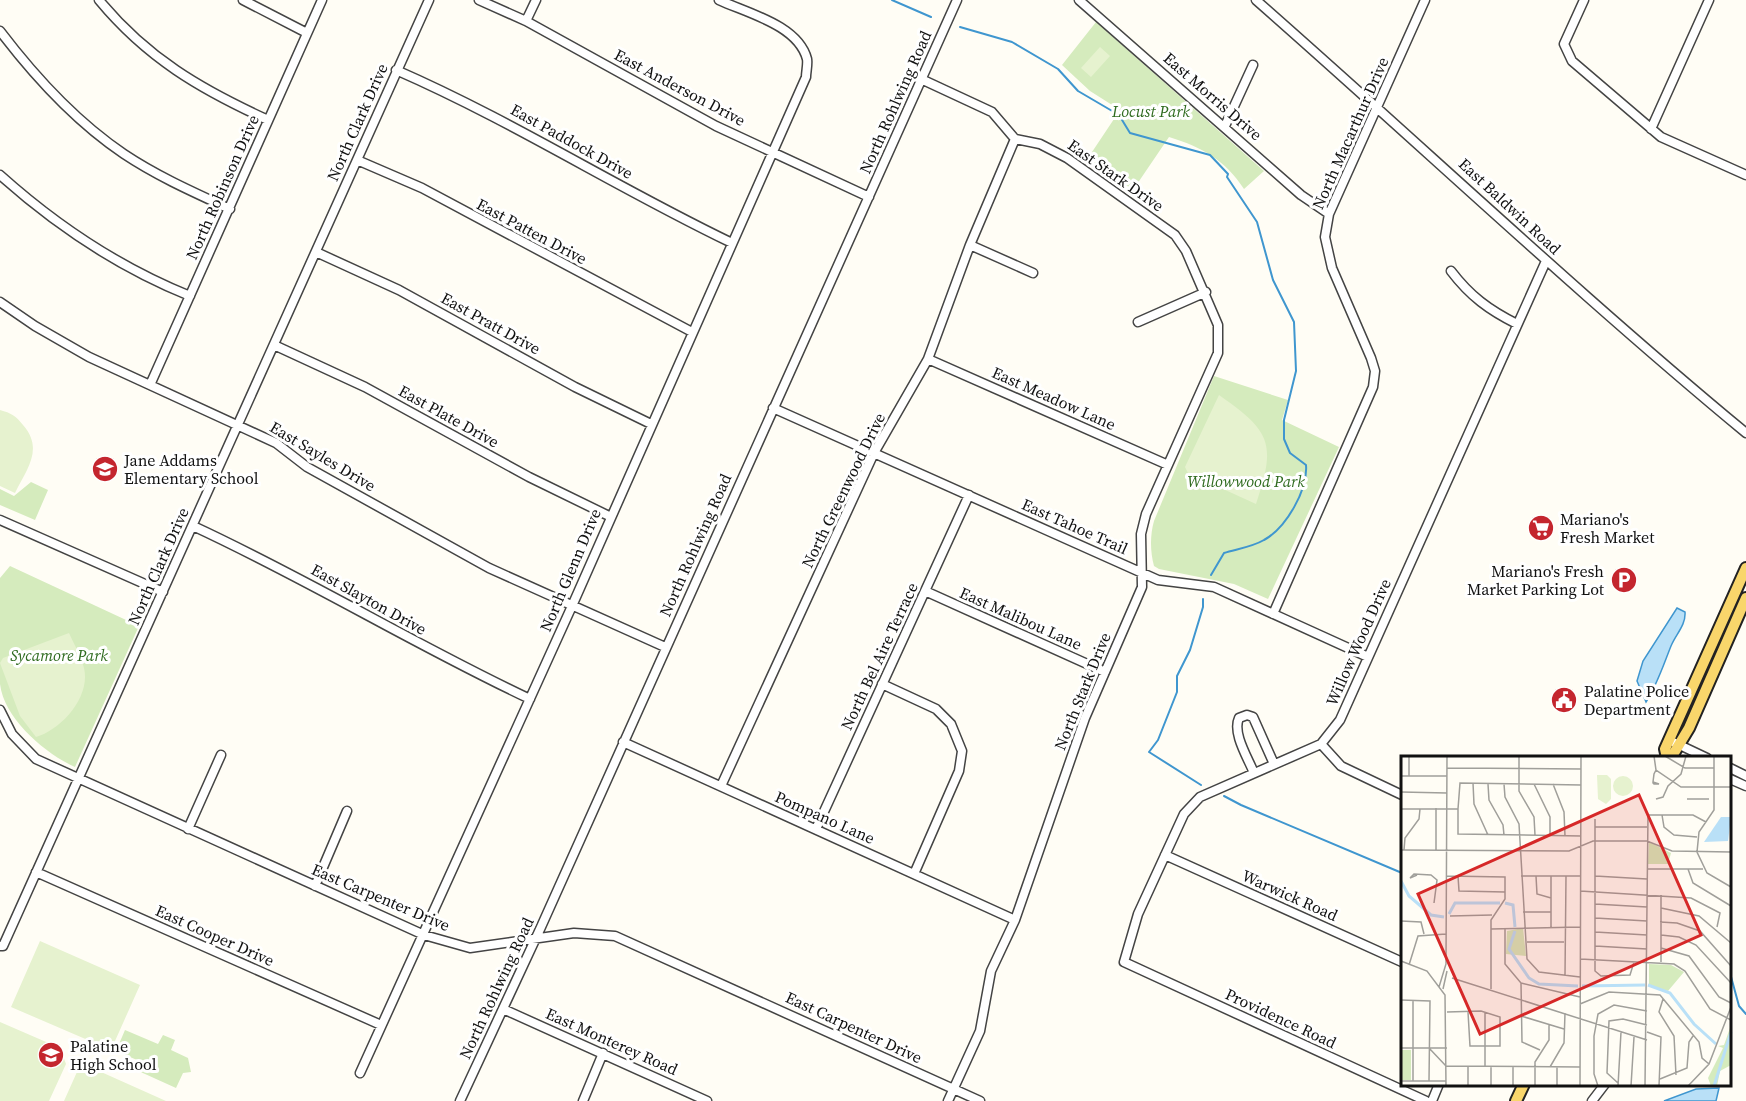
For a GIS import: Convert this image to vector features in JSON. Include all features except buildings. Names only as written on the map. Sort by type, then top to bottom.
[{"type":"main road","points":[[1673,751],[1746,569]]},
{"type":"main road","points":[[1673,751],[1746,598]]},
{"type":"main road","points":[[1516,1101],[1523,1086]]},
{"type":"street","points":[[99,0],[136,40],[166,65],[201,88],[268,120]]},
{"type":"street","points":[[243,0],[307,33]]},
{"type":"street","name":"North Robinson Drive","points":[[150,385],[322,0]]},
{"type":"street","name":"North Clark Drive","points":[[1,946],[193,526],[429,0]]},
{"type":"street","name":"East Anderson Drive","points":[[479,0],[526,21],[716,126],[869,197]]},
{"type":"street","points":[[526,21],[536,0]]},
{"type":"street","name":"North Glenn Drive","points":[[360,1073],[424,935],[497,766],[572,606],[609,516],[806,77],[807,60],[797,39],[780,28],[719,0]]},
{"type":"street","name":"North Rohlwing Road","points":[[460,1101],[957,0]]},
{"type":"street","name":"East Morris Drive","points":[[1079,0],[1301,195],[1329,214]]},
{"type":"street","name":"East Baldwin Road","points":[[1256,0],[1377,106],[1546,261],[1746,433]]},
{"type":"street","name":"North Macarthur Drive","points":[[1273,614],[1372,387],[1375,371],[1332,268],[1325,237],[1329,214],[1425,0]]},
{"type":"street","points":[[1584,0],[1564,44],[1572,61],[1671,143],[1746,175]]},
{"type":"street","points":[[1652,129],[1709,0]]},
{"type":"street","points":[[0,31],[32,72],[77,117],[122,153],[163,178],[230,209]]},
{"type":"street","points":[[1225,126],[1253,65]]},
{"type":"street","name":"East Paddock Drive","points":[[396,70],[495,116],[663,210],[732,243]]},
{"type":"street","points":[[921,79],[992,112],[1016,139]]},
{"type":"street","name":"North Greenwood Drive","points":[[721,786],[874,453],[928,359],[970,245],[1016,139]]},
{"type":"street","name":"East Stark Drive","points":[[1016,139],[1040,144],[1067,158],[1175,235],[1186,251],[1206,292]]},
{"type":"street","name":"East Patten Drive","points":[[357,159],[422,188],[692,332]]},
{"type":"street","points":[[0,175],[37,208],[84,242],[149,279],[190,296]]},
{"type":"street","points":[[970,245],[1033,273]]},
{"type":"street","name":"East Pratt Drive","points":[[316,252],[399,290],[575,387],[651,424]]},
{"type":"street","name":"Willow Wood Drive","points":[[1322,744],[1340,720],[1546,261]]},
{"type":"street","points":[[1451,271],[1466,290],[1488,309],[1517,324]]},
{"type":"street","points":[[1138,322],[1206,292]]},
{"type":"street","name":"North Stark Drive","points":[[948,1101],[980,1031],[992,970],[1015,920],[1085,718],[1142,588],[1141,534],[1146,514],[1218,353],[1218,325],[1206,292]]},
{"type":"street","name":"East Sayles Drive","points":[[0,302],[55,339],[276,443],[307,467],[489,568],[665,647]]},
{"type":"street","name":"East Plate Drive","points":[[274,345],[365,387],[529,477],[609,516]]},
{"type":"street","name":"East Meadow Lane","points":[[928,359],[1168,465]]},
{"type":"street","name":"East Tahoe Trail","points":[[773,408],[1142,573],[1168,583],[1214,587],[1368,657]]},
{"type":"street","name":"North Bel Aire Terrace","points":[[816,830],[969,495]]},
{"type":"street","points":[[0,519],[163,592]]},
{"type":"street","name":"East Slayton Drive","points":[[193,526],[272,562],[448,660],[530,699]]},
{"type":"street","name":"East Malibou Lane","points":[[925,591],[1105,672]]},
{"type":"street","points":[[882,684],[936,709],[951,724],[962,751],[959,771],[914,874]]},
{"type":"street","name":"East Carpenter Drive","points":[[0,710],[12,734],[36,759],[424,935],[470,948],[580,932],[615,936],[980,1101]]},
{"type":"street","points":[[1254,773],[1238,734],[1236,724],[1239,718],[1247,715],[1253,717],[1274,764]]},
{"type":"street","name":"Pompano Lane","points":[[623,742],[1015,920]]},
{"type":"street","points":[[1165,855],[1184,814],[1200,797],[1322,744],[1341,766],[1401,795]]},
{"type":"street","points":[[1673,751],[1697,756]]},
{"type":"street","points":[[188,829],[221,755]]},
{"type":"street","points":[[1731,768],[1746,776]]},
{"type":"street","points":[[1731,778],[1746,786]]},
{"type":"street","points":[[315,886],[347,811]]},
{"type":"street","name":"Providence Road","points":[[1165,855],[1138,914],[1124,962],[1426,1101]]},
{"type":"street","name":"Warwick Road","points":[[1165,855],[1401,962]]},
{"type":"street","name":"East Cooper Drive","points":[[36,873],[381,1025]]},
{"type":"street","name":"East Monterey Road","points":[[503,1009],[705,1100]]},
{"type":"street","points":[[583,1101],[603,1053]]},
{"type":"street","points":[[1432,1101],[1438,1086]]},
{"type":"street","points":[[1592,1101],[1603,1086]]},
{"type":"green space","name":"Locust Park","points":[[1096,22],[1264,171],[1244,189],[1221,162],[1192,145],[1169,137],[1133,190],[1088,158],[1120,110],[1090,91],[1062,65]]},
{"type":"green space","points":[[1100,47],[1110,56],[1091,77],[1081,68]]},
{"type":"green space","name":"Willowwood Park","points":[[1214,376],[1288,400],[1282,420],[1339,447],[1268,599],[1234,584],[1159,569],[1154,566],[1151,543],[1154,521]]},
{"type":"green space","points":[[1219,395],[1250,419],[1265,441],[1266,467],[1256,504],[1188,473],[1185,467]]},
{"type":"green space","points":[[0,410],[18,419],[32,442],[31,459],[15,493],[0,486]]},
{"type":"green space","points":[[31,482],[48,490],[35,520],[0,505],[0,489],[14,496]]},
{"type":"green space","name":"Sycamore Park","points":[[10,566],[139,626],[75,767],[28,734],[9,710],[3,697],[0,684],[0,578]]},
{"type":"green space","points":[[69,633],[84,668],[83,690],[72,711],[64,720],[36,737],[20,716],[0,663],[3,658]]},
{"type":"green space","points":[[40,941],[140,985],[111,1050],[11,1007]]},
{"type":"green space","points":[[0,1022],[60,1048],[66,1064],[49,1101],[0,1101]]},
{"type":"green space","points":[[125,1030],[158,1044],[163,1035],[175,1040],[171,1050],[188,1058],[191,1072],[183,1073],[176,1088],[134,1069],[137,1060],[116,1051]]},
{"type":"green space","points":[[81,1063],[166,1101],[64,1101]]},
{"type":"water","points":[[1677,608],[1685,612],[1684,621],[1646,702],[1637,681],[1643,661]]},
{"type":"water","points":[[1719,1088],[1716,1101],[1664,1101],[1696,1089]]},
{"type":"waterway","points":[[892,0],[931,17]]},
{"type":"waterway","points":[[960,27],[1012,42],[1058,69],[1078,91],[1119,115],[1130,133],[1210,155],[1228,174],[1227,177],[1257,222],[1273,280],[1294,322],[1296,371],[1284,420],[1284,439],[1290,453],[1306,465],[1306,475],[1299,497],[1280,527],[1259,542],[1224,553],[1211,575]]},
{"type":"waterway","points":[[1201,785],[1149,752],[1158,740],[1177,692],[1177,676],[1190,650],[1203,607],[1203,599]]},
{"type":"waterway","points":[[1224,796],[1401,873]]},
{"type":"waterway","points":[[1731,977],[1739,1006],[1746,1014]]},
{"type":"place","name":"Jane Addams Elementary School","points":[[105,469]]},
{"type":"place","name":"Mariano's Fresh Market","points":[[1541,528]]},
{"type":"place","name":"Mariano's Fresh Market Parking Lot","points":[[1624,580]]},
{"type":"place","name":"Palatine Police Department","points":[[1564,700]]},
{"type":"place","name":"Palatine High School","points":[[51,1055]]}]
